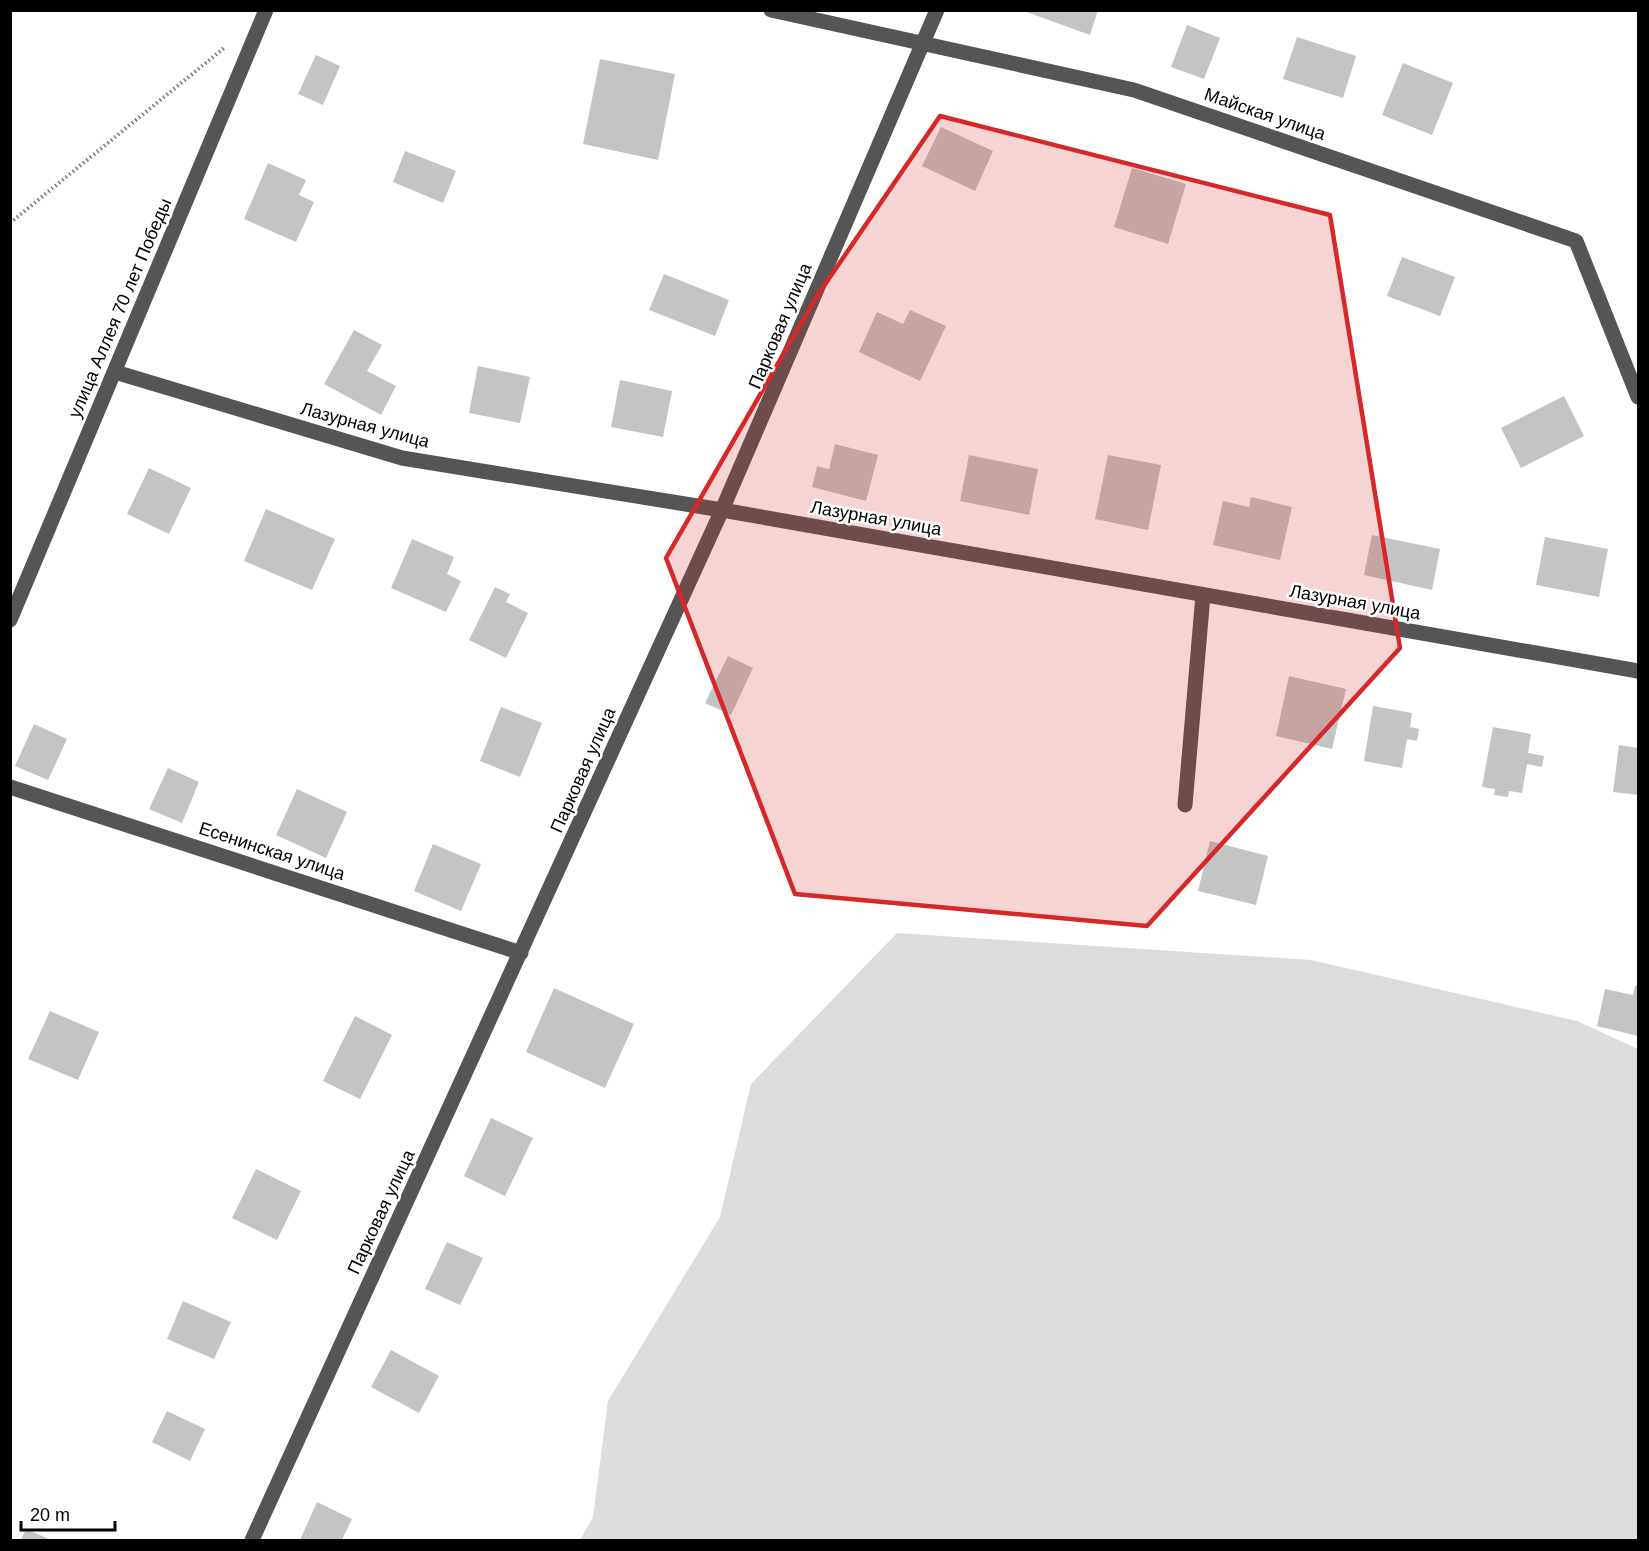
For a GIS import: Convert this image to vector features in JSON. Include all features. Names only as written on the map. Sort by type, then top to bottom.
[{"type":"street","name":"улица Аллея 70 лет Победы","points":[[10,620],[266,10]]},
{"type":"street","name":"Майская улица","points":[[771,10],[1134,90],[1576,241],[1638,397]]},
{"type":"street","name":"Парковая улица","points":[[252,1540],[722,510],[937,10]]},
{"type":"street","name":"Лазурная улица","points":[[115,372],[402,458],[722,510],[1638,671]]},
{"type":"street","points":[[1185,805],[1203,595]]},
{"type":"street","name":"Есенинская улица","points":[[10,787],[521,953]]},
{"type":"path","points":[[10,223],[228,45]]},
{"type":"highlighted area","points":[[940,116],[1330,215],[1400,648],[1147,926],[795,894],[666,558],[815,299]]},
{"type":"shaded area","points":[[897,933],[1311,960],[1577,1021],[1638,1049],[1638,1540],[580,1540],[593,1517],[608,1401],[720,1217],[751,1084]]},
{"type":"building","points":[[1021,10],[1098,10],[1090,35]]},
{"type":"building","points":[[1187,25],[1220,38],[1204,79],[1171,67]]},
{"type":"building","points":[[1297,37],[1356,56],[1343,98],[1283,79]]},
{"type":"building","points":[[316,55],[340,66],[323,105],[298,94]]},
{"type":"building","points":[[600,59],[675,74],[658,160],[583,144]]},
{"type":"building","points":[[1403,63],[1453,83],[1432,135],[1382,115]]},
{"type":"building","points":[[941,127],[993,151],[975,191],[922,166]]},
{"type":"building","points":[[405,151],[456,171],[443,203],[393,182]]},
{"type":"building","points":[[268,163],[306,180],[299,195],[314,202],[296,242],[244,219]]},
{"type":"building","points":[[1132,168],[1186,184],[1168,244],[1114,227]]},
{"type":"building","points":[[1402,257],[1455,277],[1440,316],[1387,296]]},
{"type":"building","points":[[664,274],[729,300],[715,336],[649,310]]},
{"type":"building","points":[[910,310],[946,326],[920,381],[859,352],[877,312],[903,324]]},
{"type":"building","points":[[354,330],[382,345],[367,371],[396,386],[381,415],[324,384]]},
{"type":"building","points":[[478,366],[530,377],[520,423],[469,413]]},
{"type":"building","points":[[620,380],[672,391],[663,437],[611,427]]},
{"type":"building","points":[[1564,396],[1584,436],[1521,468],[1501,428]]},
{"type":"building","points":[[835,444],[878,455],[866,501],[812,487],[817,466],[829,469]]},
{"type":"building","points":[[969,455],[1038,469],[1029,515],[960,501]]},
{"type":"building","points":[[1108,455],[1161,465],[1148,530],[1095,519]]},
{"type":"building","points":[[149,468],[191,488],[169,534],[127,514]]},
{"type":"building","points":[[1251,497],[1292,507],[1280,560],[1213,545],[1223,501],[1249,507]]},
{"type":"building","points":[[266,509],[335,539],[312,590],[244,561]]},
{"type":"building","points":[[1372,535],[1440,549],[1432,590],[1364,575]]},
{"type":"building","points":[[1545,537],[1608,549],[1599,597],[1536,585]]},
{"type":"building","points":[[412,539],[454,557],[447,574],[461,581],[446,612],[391,588]]},
{"type":"building","points":[[495,587],[510,594],[506,602],[528,613],[506,658],[469,640]]},
{"type":"building","points":[[728,656],[753,668],[731,715],[705,703]]},
{"type":"building","points":[[1289,676],[1346,689],[1332,749],[1276,736]]},
{"type":"building","points":[[1373,706],[1412,713],[1410,727],[1419,729],[1417,741],[1407,739],[1402,768],[1364,761]]},
{"type":"building","points":[[501,707],[542,723],[520,777],[480,761]]},
{"type":"building","points":[[34,724],[67,739],[48,780],[15,766]]},
{"type":"building","points":[[1493,727],[1531,734],[1528,753],[1544,756],[1542,767],[1527,764],[1522,793],[1509,791],[1508,797],[1494,795],[1495,789],[1482,787]]},
{"type":"building","points":[[1619,745],[1638,748],[1638,795],[1613,792]]},
{"type":"building","points":[[168,768],[199,782],[182,823],[149,809]]},
{"type":"building","points":[[297,789],[347,812],[326,858],[276,835]]},
{"type":"building","points":[[1210,841],[1268,856],[1256,905],[1198,891]]},
{"type":"building","points":[[433,844],[481,864],[461,911],[414,891]]},
{"type":"building","points":[[1635,986],[1638,986],[1638,1036],[1597,1026],[1605,989],[1633,995]]},
{"type":"building","points":[[554,988],[634,1024],[605,1088],[526,1052]]},
{"type":"building","points":[[50,1011],[99,1032],[78,1080],[28,1059]]},
{"type":"building","points":[[355,1016],[392,1035],[360,1099],[323,1081]]},
{"type":"building","points":[[491,1118],[533,1138],[505,1196],[464,1176]]},
{"type":"building","points":[[256,1169],[301,1191],[277,1240],[232,1218]]},
{"type":"building","points":[[447,1242],[483,1258],[460,1305],[425,1289]]},
{"type":"building","points":[[183,1301],[231,1322],[214,1359],[167,1339]]},
{"type":"building","points":[[391,1350],[439,1376],[419,1413],[371,1387]]},
{"type":"building","points":[[167,1411],[205,1429],[190,1461],[152,1442]]},
{"type":"building","points":[[317,1502],[352,1519],[342,1540],[300,1540]]},
{"type":"building","points":[[26,1529],[51,1540],[21,1540]]}]
